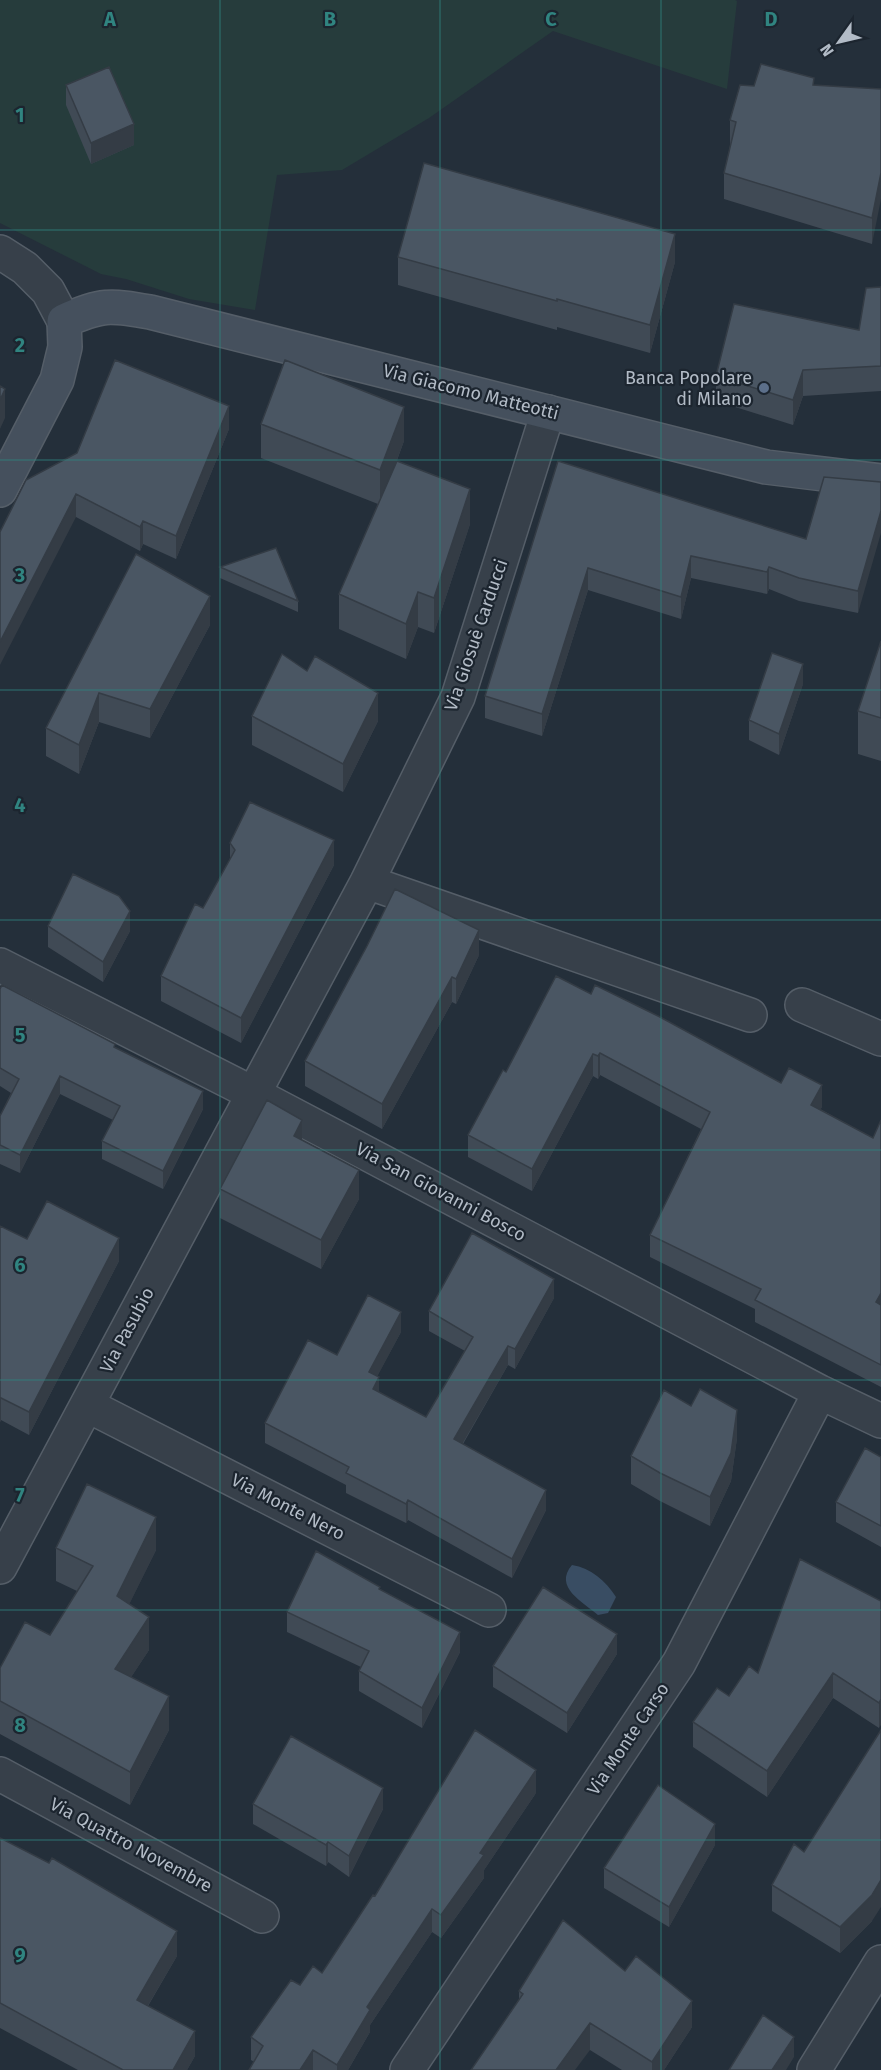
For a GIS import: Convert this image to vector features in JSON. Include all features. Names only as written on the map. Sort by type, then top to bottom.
[{"type":"street","points":[[0,252],[25,268],[48,291],[64,321],[64,347],[57,380],[0,490]]},
{"type":"street","name":"Via Giacomo Matteotti","points":[[64,321],[92,309],[116,306],[150,312],[766,467],[881,481]]},
{"type":"street","name":"Via Giosuè Carducci","points":[[254,1094],[367,882],[458,697],[548,412]]},
{"type":"street","points":[[367,882],[750,1015]]},
{"type":"street","name":"Via San Giovanni Bosco","points":[[0,965],[254,1094],[820,1392],[881,1421]]},
{"type":"street","points":[[802,1005],[881,1038]]},
{"type":"street","name":"Via Pasubio","points":[[0,1567],[254,1094]]},
{"type":"street","name":"Via Monte Carso","points":[[407,2070],[679,1663],[820,1392]]},
{"type":"street","name":"Via Monte Nero","points":[[87,1405],[489,1610]]},
{"type":"street","name":"Via Quattro Novembre","points":[[0,1774],[262,1916]]},
{"type":"street","points":[[814,2070],[881,1962]]},
{"type":"green space","points":[[0,0],[737,1],[727,89],[553,31],[429,118],[342,170],[277,175],[255,310],[189,299],[126,279],[101,274],[0,223]]},
{"type":"water","points":[[572,1565],[592,1572],[612,1591],[616,1597],[608,1613],[598,1615],[572,1593],[566,1580]]},
{"type":"building","points":[[761,64],[814,78],[813,85],[881,89],[881,173],[872,218],[724,173],[736,122],[730,120],[740,85],[754,86]]},
{"type":"building","points":[[109,67],[134,124],[91,143],[66,85]]},
{"type":"building","points":[[424,163],[675,234],[650,325],[398,257]]},
{"type":"building","points":[[881,287],[881,366],[803,370],[793,400],[716,376],[734,304],[859,330],[866,288]]},
{"type":"building","points":[[115,360],[229,406],[176,536],[143,521],[140,527],[76,494],[0,642],[0,532],[26,480],[77,453]]},
{"type":"building","points":[[285,360],[404,407],[380,470],[261,424]]},
{"type":"building","points":[[0,386],[5,389],[0,400]]},
{"type":"building","points":[[397,461],[470,489],[434,598],[418,592],[406,624],[339,594]]},
{"type":"building","points":[[558,461],[806,539],[824,477],[881,482],[881,511],[858,591],[799,578],[769,567],[767,572],[691,556],[681,597],[588,568],[542,714],[485,696]]},
{"type":"building","points":[[276,548],[298,601],[220,567]]},
{"type":"building","points":[[136,554],[210,596],[150,709],[99,693],[79,745],[46,728]]},
{"type":"building","points":[[881,641],[881,718],[858,711]]},
{"type":"building","points":[[772,653],[803,664],[779,734],[749,720]]},
{"type":"building","points":[[282,654],[307,671],[315,656],[378,693],[343,764],[252,716]]},
{"type":"building","points":[[250,802],[334,840],[241,1018],[161,976],[195,904],[203,908],[235,850],[230,843]]},
{"type":"building","points":[[73,874],[119,896],[130,911],[103,962],[48,926]]},
{"type":"building","points":[[395,889],[479,930],[456,979],[452,977],[382,1104],[305,1061]]},
{"type":"building","points":[[556,976],[591,994],[595,985],[660,1017],[781,1083],[789,1068],[822,1085],[811,1105],[873,1138],[881,1120],[881,1293],[876,1302],[881,1305],[881,1365],[755,1300],[761,1289],[650,1235],[710,1112],[600,1053],[598,1056],[593,1054],[532,1169],[468,1135],[503,1070],[506,1072]]},
{"type":"building","points":[[2,985],[115,1044],[114,1047],[203,1091],[163,1171],[102,1141],[120,1106],[60,1076],[20,1155],[0,1145],[0,1116],[19,1079],[0,1068],[0,989]]},
{"type":"building","points":[[267,1100],[302,1120],[294,1136],[359,1170],[321,1240],[220,1189]]},
{"type":"building","points":[[47,1201],[119,1238],[29,1412],[0,1399],[0,1226],[27,1239]]},
{"type":"building","points":[[472,1233],[554,1279],[515,1349],[508,1346],[454,1439],[546,1490],[512,1559],[408,1500],[406,1504],[346,1473],[349,1467],[265,1423],[308,1340],[337,1355],[368,1295],[401,1312],[369,1372],[379,1377],[373,1389],[426,1417],[473,1337],[429,1311]]},
{"type":"building","points":[[700,1389],[737,1410],[731,1453],[710,1497],[631,1456],[664,1390],[691,1406]]},
{"type":"building","points":[[865,1448],[881,1457],[881,1526],[836,1502]]},
{"type":"building","points":[[87,1484],[156,1517],[117,1596],[149,1617],[115,1669],[169,1696],[130,1772],[0,1701],[0,1668],[25,1622],[50,1635],[93,1566],[56,1548]]},
{"type":"building","points":[[316,1551],[380,1587],[379,1589],[460,1632],[422,1708],[359,1671],[369,1651],[287,1612]]},
{"type":"building","points":[[800,1559],[881,1601],[881,1699],[879,1703],[833,1673],[767,1771],[693,1722],[717,1688],[729,1696],[749,1666],[758,1673]]},
{"type":"building","points":[[543,1587],[617,1634],[567,1713],[493,1666]]},
{"type":"building","points":[[475,1730],[536,1770],[480,1853],[484,1855],[441,1915],[432,1909],[367,2007],[370,2010],[337,2065],[313,2050],[300,2070],[249,2070],[263,2046],[251,2037],[291,1980],[300,1985],[313,1966],[322,1973],[373,1895],[375,1896]]},
{"type":"building","points":[[881,1730],[881,1880],[872,1895],[840,1927],[772,1885],[794,1844],[804,1852]]},
{"type":"building","points":[[291,1736],[383,1788],[349,1856],[328,1842],[326,1845],[253,1804]]},
{"type":"building","points":[[658,1785],[715,1824],[669,1907],[604,1868]]},
{"type":"building","points":[[0,1838],[49,1863],[52,1858],[177,1931],[137,2000],[195,2031],[173,2070],[123,2070],[0,2003]]},
{"type":"building","points":[[563,1920],[625,1971],[636,1956],[692,2001],[652,2062],[590,2023],[556,2070],[471,2070],[523,1994],[519,1991]]},
{"type":"building","points":[[763,2015],[794,2037],[772,2070],[729,2070]]},
{"type":"place","name":"Banca Popolare di Milano","points":[[764,388]]}]
